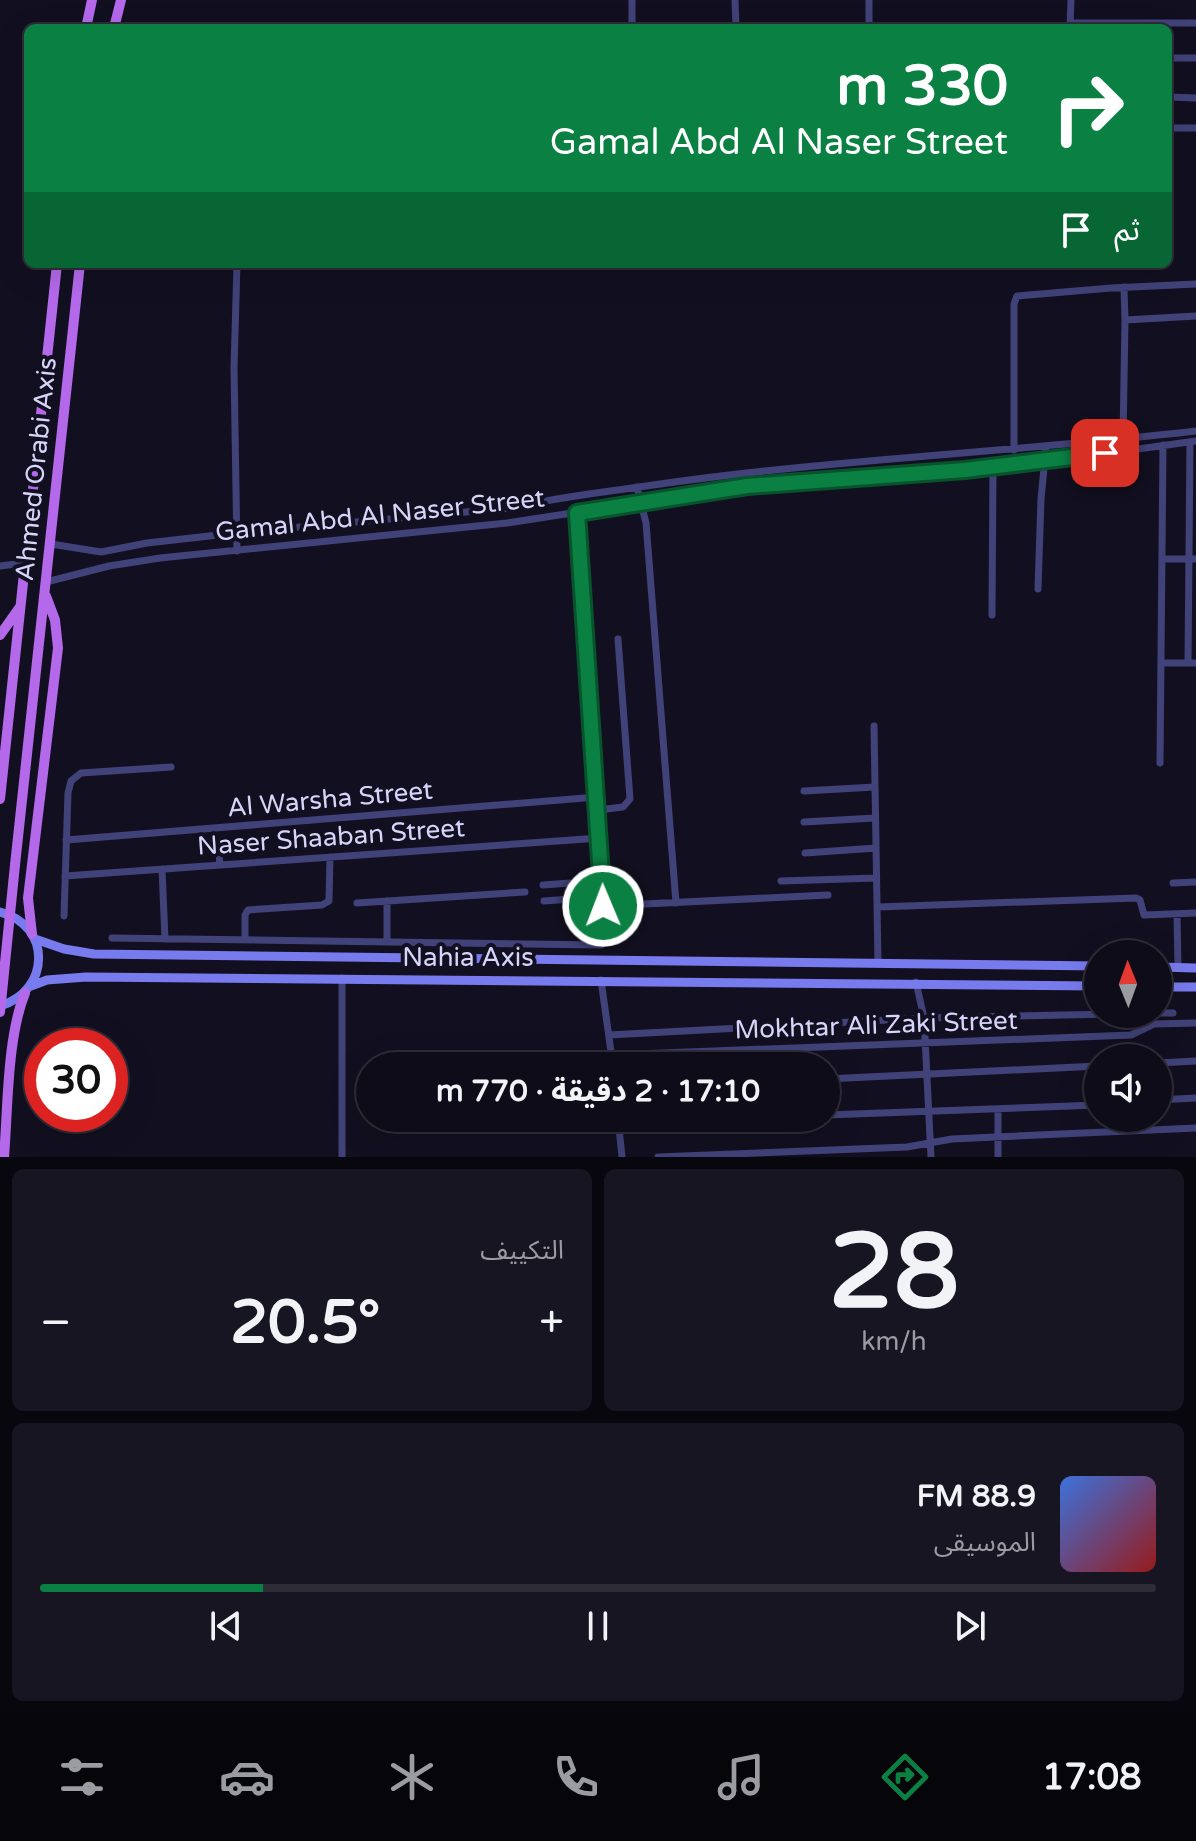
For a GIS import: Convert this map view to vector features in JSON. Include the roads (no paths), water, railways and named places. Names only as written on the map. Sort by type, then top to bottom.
[{"type":"main road","points":[[87,24],[92,0]]},
{"type":"main road","points":[[115,24],[121,0]]},
{"type":"main road","name":"Ahmed Orabi Axis","points":[[0,799],[57,268]]},
{"type":"main road","name":"Ahmed Orabi Axis","points":[[0,1009],[80,268]]},
{"type":"main road","points":[[4,1157],[20,1006],[39,963],[28,898],[58,648],[55,620],[45,594]]},
{"type":"main road","points":[[0,635],[20,607]]},
{"type":"main road","name":"Nahia Axis","points":[[0,912],[20,921],[33,936],[64,949],[94,954],[1084,966]]},
{"type":"main road","points":[[649,980],[650,961]]},
{"type":"main road","points":[[1172,967],[1196,968]]},
{"type":"main road","name":"Nahia Axis","points":[[0,1009],[47,980],[86,977],[1084,986]]},
{"type":"main road","points":[[1172,987],[1196,987]]},
{"type":"street","points":[[632,0],[632,24]]},
{"type":"street","points":[[735,0],[736,24]]},
{"type":"street","points":[[869,0],[869,24]]},
{"type":"street","points":[[1070,24],[1071,0]]},
{"type":"street","points":[[1133,24],[1196,23]]},
{"type":"street","points":[[1172,58],[1196,58]]},
{"type":"street","points":[[1172,97],[1196,98]]},
{"type":"street","points":[[1172,128],[1196,128]]},
{"type":"street","points":[[236,543],[234,368],[237,268]]},
{"type":"street","points":[[1014,450],[1015,299],[1020,294],[1196,284]]},
{"type":"street","points":[[1123,440],[1124,287]]},
{"type":"street","points":[[1125,320],[1196,316]]},
{"type":"street","name":"Gamal Abd Al Naser Street","points":[[46,582],[236,543],[510,508],[753,470],[1014,450],[1196,431]]},
{"type":"street","points":[[1162,663],[1192,663],[1193,441]]},
{"type":"street","name":"Gamal Abd Al Naser Street","points":[[51,544],[101,552],[147,543],[236,543],[413,534],[577,513],[747,486],[1046,462],[1193,441]]},
{"type":"street","points":[[1160,763],[1163,445]]},
{"type":"street","points":[[1038,589],[1041,489],[1046,447]]},
{"type":"street","points":[[992,615],[993,467]]},
{"type":"street","points":[[637,487],[646,523],[676,903]]},
{"type":"street","points":[[112,938],[601,945],[604,890],[577,513]]},
{"type":"street","points":[[1163,559],[1192,559]]},
{"type":"street","points":[[0,566],[24,563]]},
{"type":"street","points":[[598,810],[623,807],[630,799],[618,639]]},
{"type":"street","points":[[874,726],[878,963]]},
{"type":"street","points":[[64,916],[71,781],[81,773],[171,767]]},
{"type":"street","points":[[804,791],[875,787]]},
{"type":"street","name":"Al Warsha Street","points":[[66,840],[597,797]]},
{"type":"street","points":[[804,822],[875,818]]},
{"type":"street","name":"Naser Shaaban Street","points":[[65,876],[600,838]]},
{"type":"street","points":[[218,842],[220,865]]},
{"type":"street","points":[[805,853],[876,848]]},
{"type":"street","points":[[245,940],[245,915],[248,910],[322,905],[329,901],[330,857]]},
{"type":"street","points":[[162,869],[165,939]]},
{"type":"street","points":[[781,881],[876,878]]},
{"type":"street","points":[[1173,883],[1196,882]]},
{"type":"street","points":[[543,885],[570,883],[576,891],[571,899],[544,901]]},
{"type":"street","points":[[576,891],[604,890]]},
{"type":"street","points":[[357,903],[525,892]]},
{"type":"street","points":[[603,906],[828,895]]},
{"type":"street","points":[[878,907],[1138,898],[1144,915],[1196,913]]},
{"type":"street","points":[[387,901],[387,942]]},
{"type":"street","points":[[1177,914],[1178,967]]},
{"type":"street","points":[[342,978],[342,1157]]},
{"type":"street","points":[[601,980],[611,1052]]},
{"type":"street","points":[[916,982],[924,1018],[931,1157]]},
{"type":"street","points":[[609,1035],[924,1018],[1084,1015]]},
{"type":"street","name":"Mokhtar Ali Zaki Street","points":[[689,1052],[1131,1035],[1154,1024],[1196,1023]]},
{"type":"street","points":[[1172,1062],[1196,1061]]},
{"type":"street","points":[[840,1078],[1084,1067]]},
{"type":"street","points":[[1172,1099],[1196,1098]]},
{"type":"street","points":[[840,1114],[1084,1106]]},
{"type":"street","points":[[998,1109],[998,1157]]},
{"type":"street","points":[[658,1157],[907,1147],[944,1140],[1196,1128]]},
{"type":"street","points":[[619,1132],[622,1157]]}]
